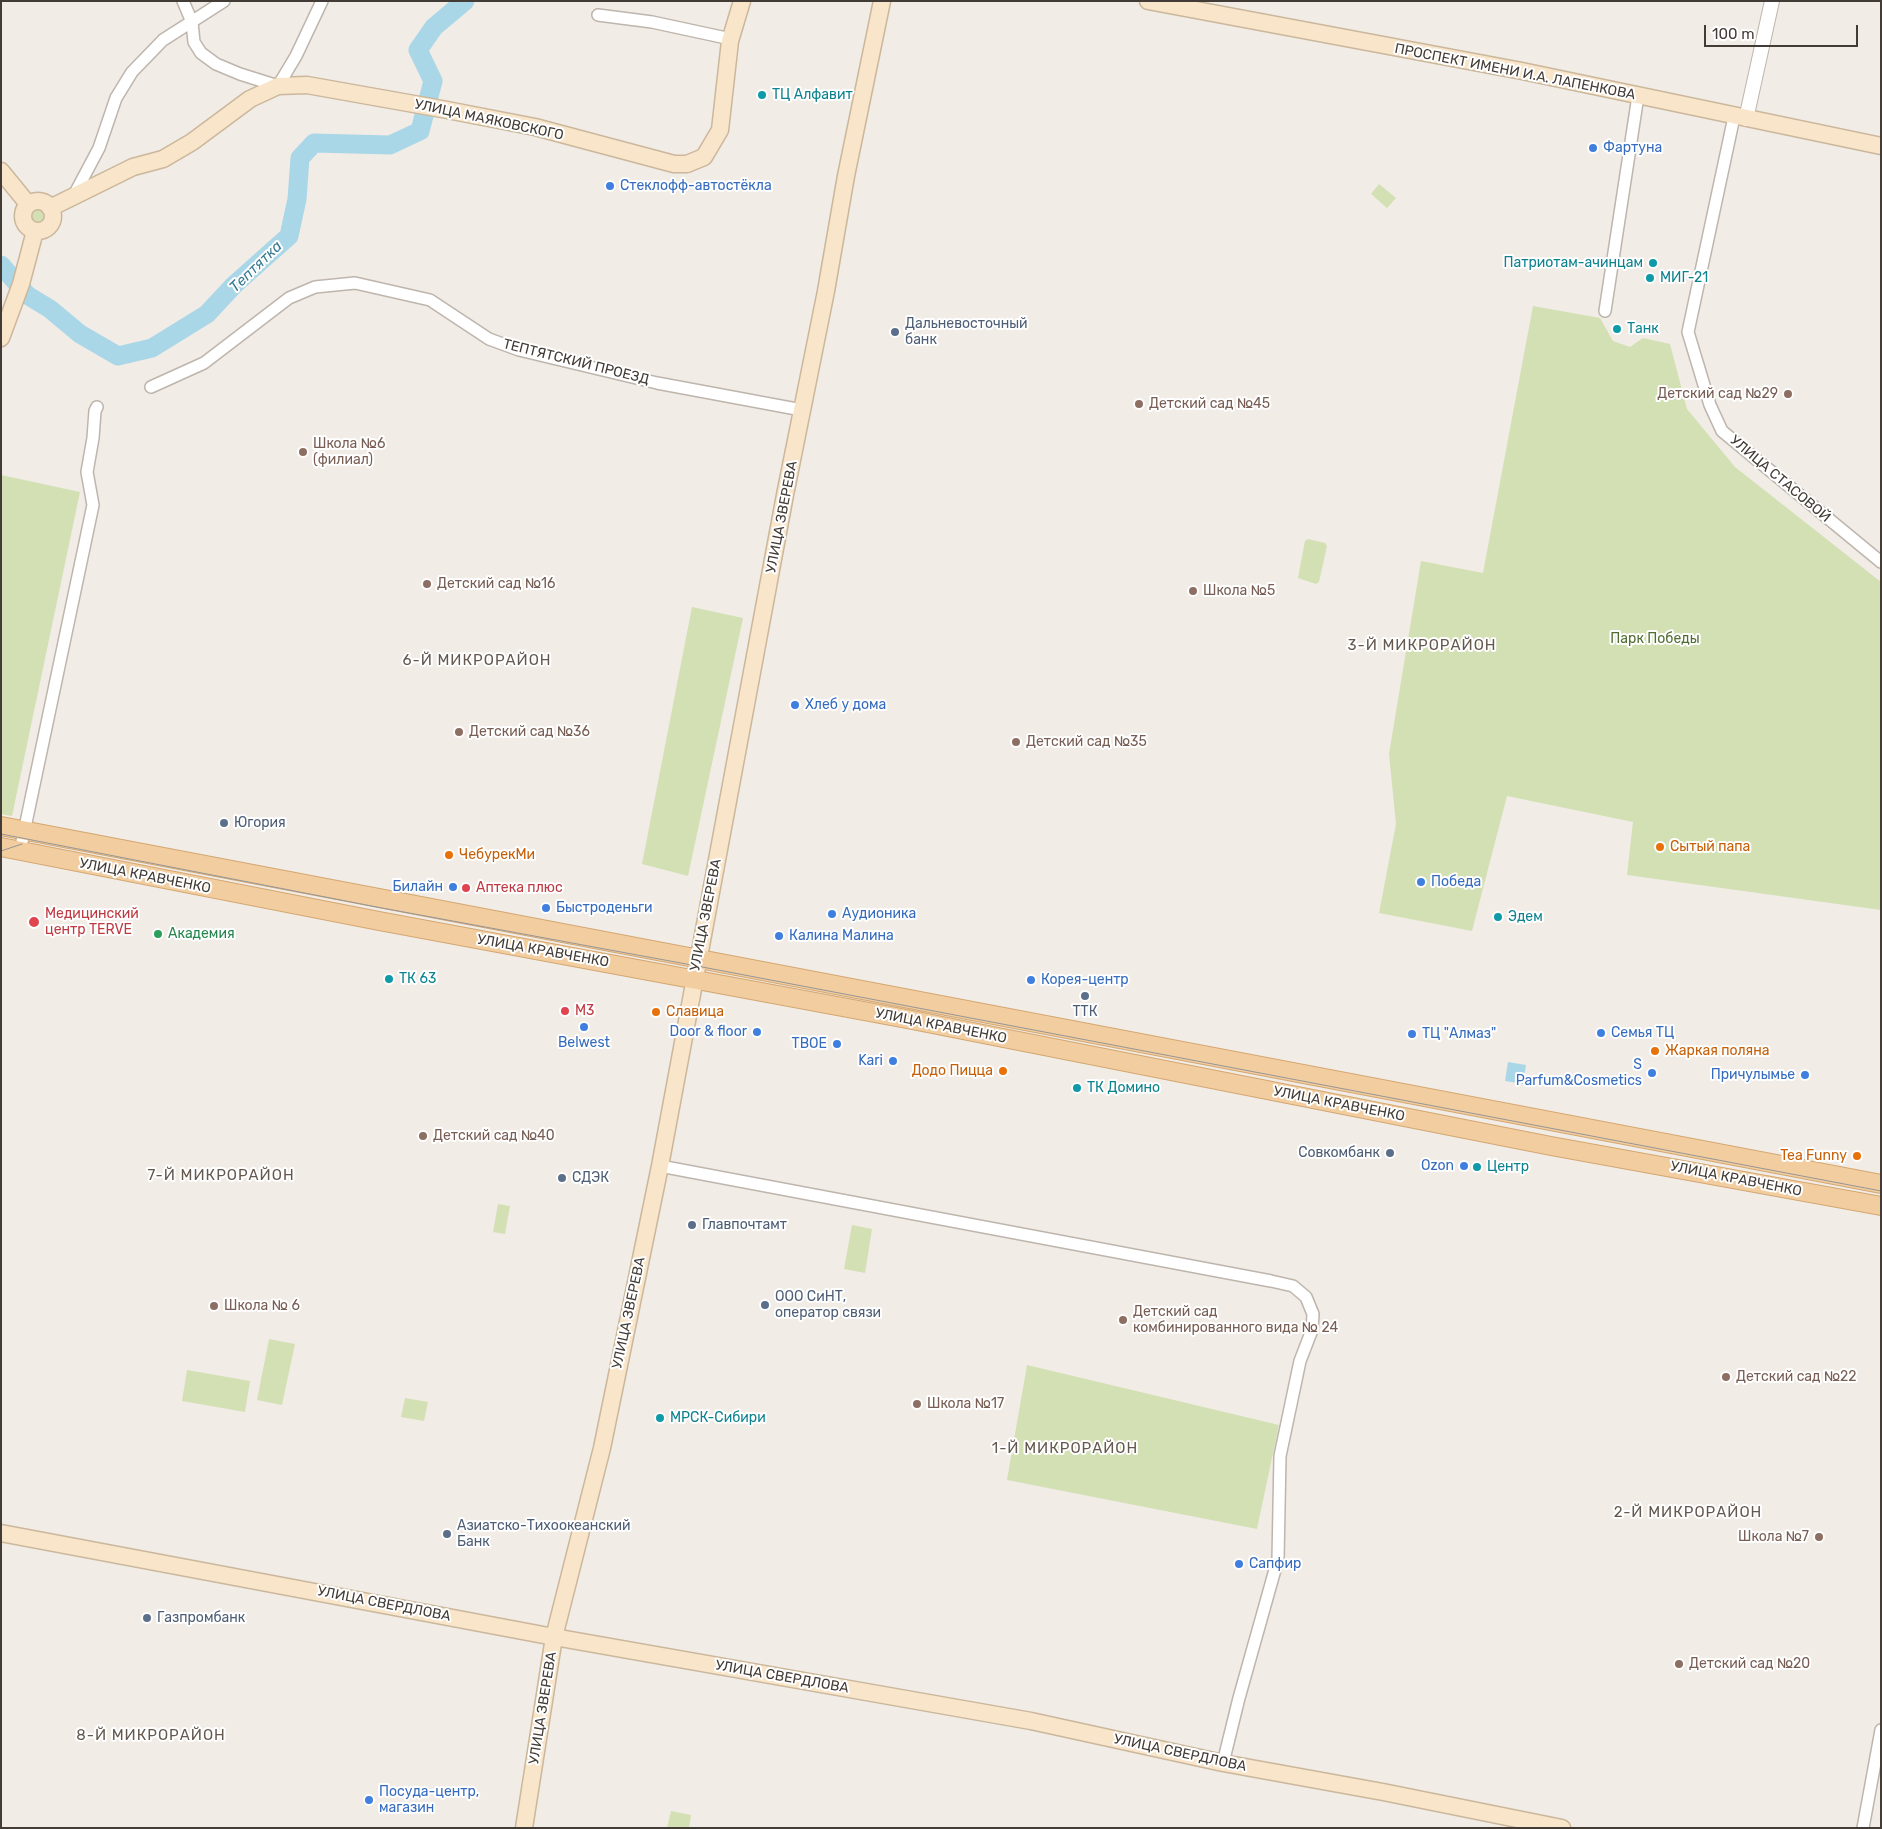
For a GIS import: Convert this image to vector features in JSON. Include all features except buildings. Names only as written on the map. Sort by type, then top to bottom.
[{"type":"main road","points":[[731,39],[742,1]]},
{"type":"main road","name":"УЛИЦА ЗВЕРЕВА","points":[[524,1828],[554,1637],[602,1448],[660,1166],[756,646],[846,176],[882,1]]},
{"type":"main road","name":"ПРОСПЕКТ ИМЕНИ И.А. ЛАПЕНКОВА","points":[[1148,1],[1522,72],[1881,146]]},
{"type":"main road","name":"УЛИЦА МАЯКОВСКОГО","points":[[278,86],[307,85],[442,108],[536,128],[674,164],[687,164],[698,161],[710,148],[720,130],[731,39]]},
{"type":"main road","points":[[50,208],[134,167],[163,159],[192,142],[250,99],[278,86]]},
{"type":"main road","points":[[1,171],[28,204]]},
{"type":"main road","points":[[39,201],[50,208],[53,220],[48,228],[35,232],[27,227],[23,221],[24,209],[28,204],[39,201]]},
{"type":"main road","points":[[1,338],[21,284],[35,232]]},
{"type":"main road","name":"УЛИЦА КРАВЧЕНКО","points":[[1,826],[699,957],[1881,1184]]},
{"type":"main road","name":"УЛИЦА КРАВЧЕНКО","points":[[1,847],[315,909],[907,1018],[1648,1163],[1881,1206]]},
{"type":"main road","name":"УЛИЦА СВЕРДЛОВА","points":[[1,1532],[554,1637],[1030,1721],[1223,1763],[1383,1792],[1562,1828]]},
{"type":"street","points":[[183,1],[192,22],[194,42],[201,53],[216,64],[278,86],[296,56],[322,1]]},
{"type":"street","points":[[72,198],[99,148],[116,98],[132,72],[163,40],[224,1]]},
{"type":"street","points":[[1740,118],[1772,1]]},
{"type":"street","points":[[598,15],[652,22],[731,39]]},
{"type":"street","points":[[1605,310],[1638,96]]},
{"type":"street","name":"УЛИЦА СТАСОВОЙ","points":[[1740,118],[1688,332],[1710,405],[1722,431],[1881,562]]},
{"type":"street","name":"ТЕПТЯТСКИЙ ПРОЕЗД","points":[[151,387],[204,364],[289,298],[315,287],[355,283],[430,300],[489,339],[519,350],[657,382],[802,410]]},
{"type":"street","points":[[20,851],[93,504],[87,472],[97,407]]},
{"type":"street","points":[[250,896],[253,874]]},
{"type":"street","points":[[315,909],[318,886]]},
{"type":"street","points":[[591,959],[594,938]]},
{"type":"street","points":[[825,1004],[829,983]]},
{"type":"street","points":[[907,1018],[911,998]]},
{"type":"street","points":[[954,1028],[958,1007]]},
{"type":"street","points":[[1024,1042],[1028,1020]]},
{"type":"street","points":[[1096,1056],[1100,1034]]},
{"type":"street","points":[[1167,1070],[1171,1047]]},
{"type":"street","points":[[1235,1083],[1240,1061]]},
{"type":"street","points":[[1648,1163],[1652,1140]]},
{"type":"street","points":[[660,1166],[1271,1281],[1293,1286],[1306,1297],[1313,1314],[1312,1330],[1300,1362],[1280,1456],[1278,1559],[1223,1763]]},
{"type":"street","points":[[1863,1828],[1881,1730]]},
{"type":"green space","points":[[1379,184],[1396,198],[1387,208],[1371,194]]},
{"type":"green space","points":[[40,208],[47,211],[50,218],[47,225],[40,228],[33,225],[30,218],[33,211]]},
{"type":"green space","name":"Парк Победы","points":[[1533,306],[1600,318],[1613,341],[1630,347],[1643,338],[1670,344],[1687,409],[1735,467],[1881,582],[1881,910],[1627,875],[1633,822],[1507,796],[1472,931],[1379,913],[1396,824],[1389,754],[1421,561],[1483,573]]},
{"type":"green space","points":[[1,475],[80,492],[12,816],[1,814]]},
{"type":"green space","points":[[1308,539],[1325,543],[1327,546],[1319,582],[1316,584],[1298,578],[1305,541]]},
{"type":"green space","points":[[692,607],[743,618],[688,876],[642,864]]},
{"type":"green space","points":[[498,1204],[510,1206],[505,1234],[493,1232]]},
{"type":"green space","points":[[852,1225],[872,1229],[865,1273],[844,1269]]},
{"type":"green space","points":[[269,1339],[295,1344],[282,1405],[257,1400]]},
{"type":"green space","points":[[1027,1365],[1279,1425],[1257,1529],[1007,1480]]},
{"type":"green space","points":[[187,1370],[250,1381],[245,1412],[182,1401]]},
{"type":"green space","points":[[405,1398],[428,1402],[424,1421],[401,1417]]},
{"type":"green space","points":[[671,1811],[691,1815],[689,1828],[667,1828]]},
{"type":"water","points":[[1508,1062],[1526,1065],[1523,1084],[1505,1081]]},
{"type":"waterway","name":"Тептятка","points":[[1,265],[27,295],[50,309],[80,334],[118,356],[152,348],[207,314],[234,285],[289,236],[297,199],[300,158],[314,143],[390,145],[420,131],[433,81],[418,50],[434,27],[465,1]]},
{"type":"tram line","points":[[1,834],[382,908],[1881,1191]]},
{"type":"tram line","points":[[1,851],[22,844]]},
{"type":"place","name":"ТЦ Алфавит","points":[[762,95]]},
{"type":"place","name":"Фартуна","points":[[1593,148]]},
{"type":"place","name":"Стеклофф-автостёкла","points":[[610,186]]},
{"type":"place","name":"Патриотам-ачинцам","points":[[1653,263]]},
{"type":"place","name":"МИГ-21","points":[[1650,278]]},
{"type":"place","name":"Танк","points":[[1617,329]]},
{"type":"place","name":"Дальневосточный банк","points":[[895,332]]},
{"type":"place","name":"Детский сад №29","points":[[1788,394]]},
{"type":"place","name":"Детский сад №45","points":[[1139,404]]},
{"type":"place","name":"Школа №6 (филиал)","points":[[303,452]]},
{"type":"place","name":"Детский сад №16","points":[[427,584]]},
{"type":"place","name":"Школа №5","points":[[1193,591]]},
{"type":"place","name":"Хлеб у дома","points":[[795,705]]},
{"type":"place","name":"Детский сад №36","points":[[459,732]]},
{"type":"place","name":"Детский сад №35","points":[[1016,742]]},
{"type":"place","name":"Югория","points":[[224,823]]},
{"type":"place","name":"Сытый папа","points":[[1660,847]]},
{"type":"place","name":"ЧебурекМи","points":[[449,855]]},
{"type":"place","name":"Победа","points":[[1421,882]]},
{"type":"place","name":"Билайн","points":[[453,887]]},
{"type":"place","name":"Аптека плюс","points":[[466,888]]},
{"type":"place","name":"Быстроденьги","points":[[546,908]]},
{"type":"place","name":"Аудионика","points":[[832,914]]},
{"type":"place","name":"Эдем","points":[[1498,917]]},
{"type":"place","name":"Медицинский центр TERVE","points":[[34,922]]},
{"type":"place","name":"Академия","points":[[158,934]]},
{"type":"place","name":"Калина Малина","points":[[779,936]]},
{"type":"place","name":"ТК 63","points":[[389,979]]},
{"type":"place","name":"Корея-центр","points":[[1031,980]]},
{"type":"place","name":"ТТК","points":[[1085,996]]},
{"type":"place","name":"М3","points":[[565,1011]]},
{"type":"place","name":"Славица","points":[[656,1012]]},
{"type":"place","name":"Belwest","points":[[584,1027]]},
{"type":"place","name":"Door & floor","points":[[757,1032]]},
{"type":"place","name":"Семья ТЦ","points":[[1601,1033]]},
{"type":"place","name":"ТЦ \"Алмаз\"","points":[[1412,1034]]},
{"type":"place","name":"ТВОЕ","points":[[837,1044]]},
{"type":"place","name":"Жаркая поляна","points":[[1655,1051]]},
{"type":"place","name":"Kari","points":[[893,1061]]},
{"type":"place","name":"Додо Пицца","points":[[1003,1071]]},
{"type":"place","name":"S Parfum&Cosmetics","points":[[1652,1073]]},
{"type":"place","name":"Причулымье","points":[[1805,1075]]},
{"type":"place","name":"ТК Домино","points":[[1077,1088]]},
{"type":"place","name":"Детский сад №40","points":[[423,1136]]},
{"type":"place","name":"Совкомбанк","points":[[1390,1153]]},
{"type":"place","name":"Tea Funny","points":[[1857,1156]]},
{"type":"place","name":"Ozon","points":[[1464,1166]]},
{"type":"place","name":"Центр","points":[[1477,1167]]},
{"type":"place","name":"СДЭК","points":[[562,1178]]},
{"type":"place","name":"Главпочтамт","points":[[692,1225]]},
{"type":"place","name":"ООО СиНТ, оператор связи","points":[[765,1305]]},
{"type":"place","name":"Школа № 6","points":[[214,1306]]},
{"type":"place","name":"Детский сад комбинированного вида № 24","points":[[1123,1320]]},
{"type":"place","name":"Детский сад №22","points":[[1726,1377]]},
{"type":"place","name":"Школа №17","points":[[917,1404]]},
{"type":"place","name":"МРСК-Сибири","points":[[660,1418]]},
{"type":"place","name":"Азиатско-Тихоокеанский Банк","points":[[447,1534]]},
{"type":"place","name":"Школа №7","points":[[1819,1537]]},
{"type":"place","name":"Сапфир","points":[[1239,1564]]},
{"type":"place","name":"Газпромбанк","points":[[147,1618]]},
{"type":"place","name":"Детский сад №20","points":[[1679,1664]]},
{"type":"place","name":"Посуда-центр, магазин","points":[[369,1800]]},
{"type":"district","name":"3-Й МИКРОРАЙОН","points":[[1422,646]]},
{"type":"district","name":"6-Й МИКРОРАЙОН","points":[[477,661]]},
{"type":"district","name":"7-Й МИКРОРАЙОН","points":[[221,1176]]},
{"type":"district","name":"1-Й МИКРОРАЙОН","points":[[1065,1449]]},
{"type":"district","name":"2-Й МИКРОРАЙОН","points":[[1688,1513]]},
{"type":"district","name":"8-Й МИКРОРАЙОН","points":[[151,1736]]}]
